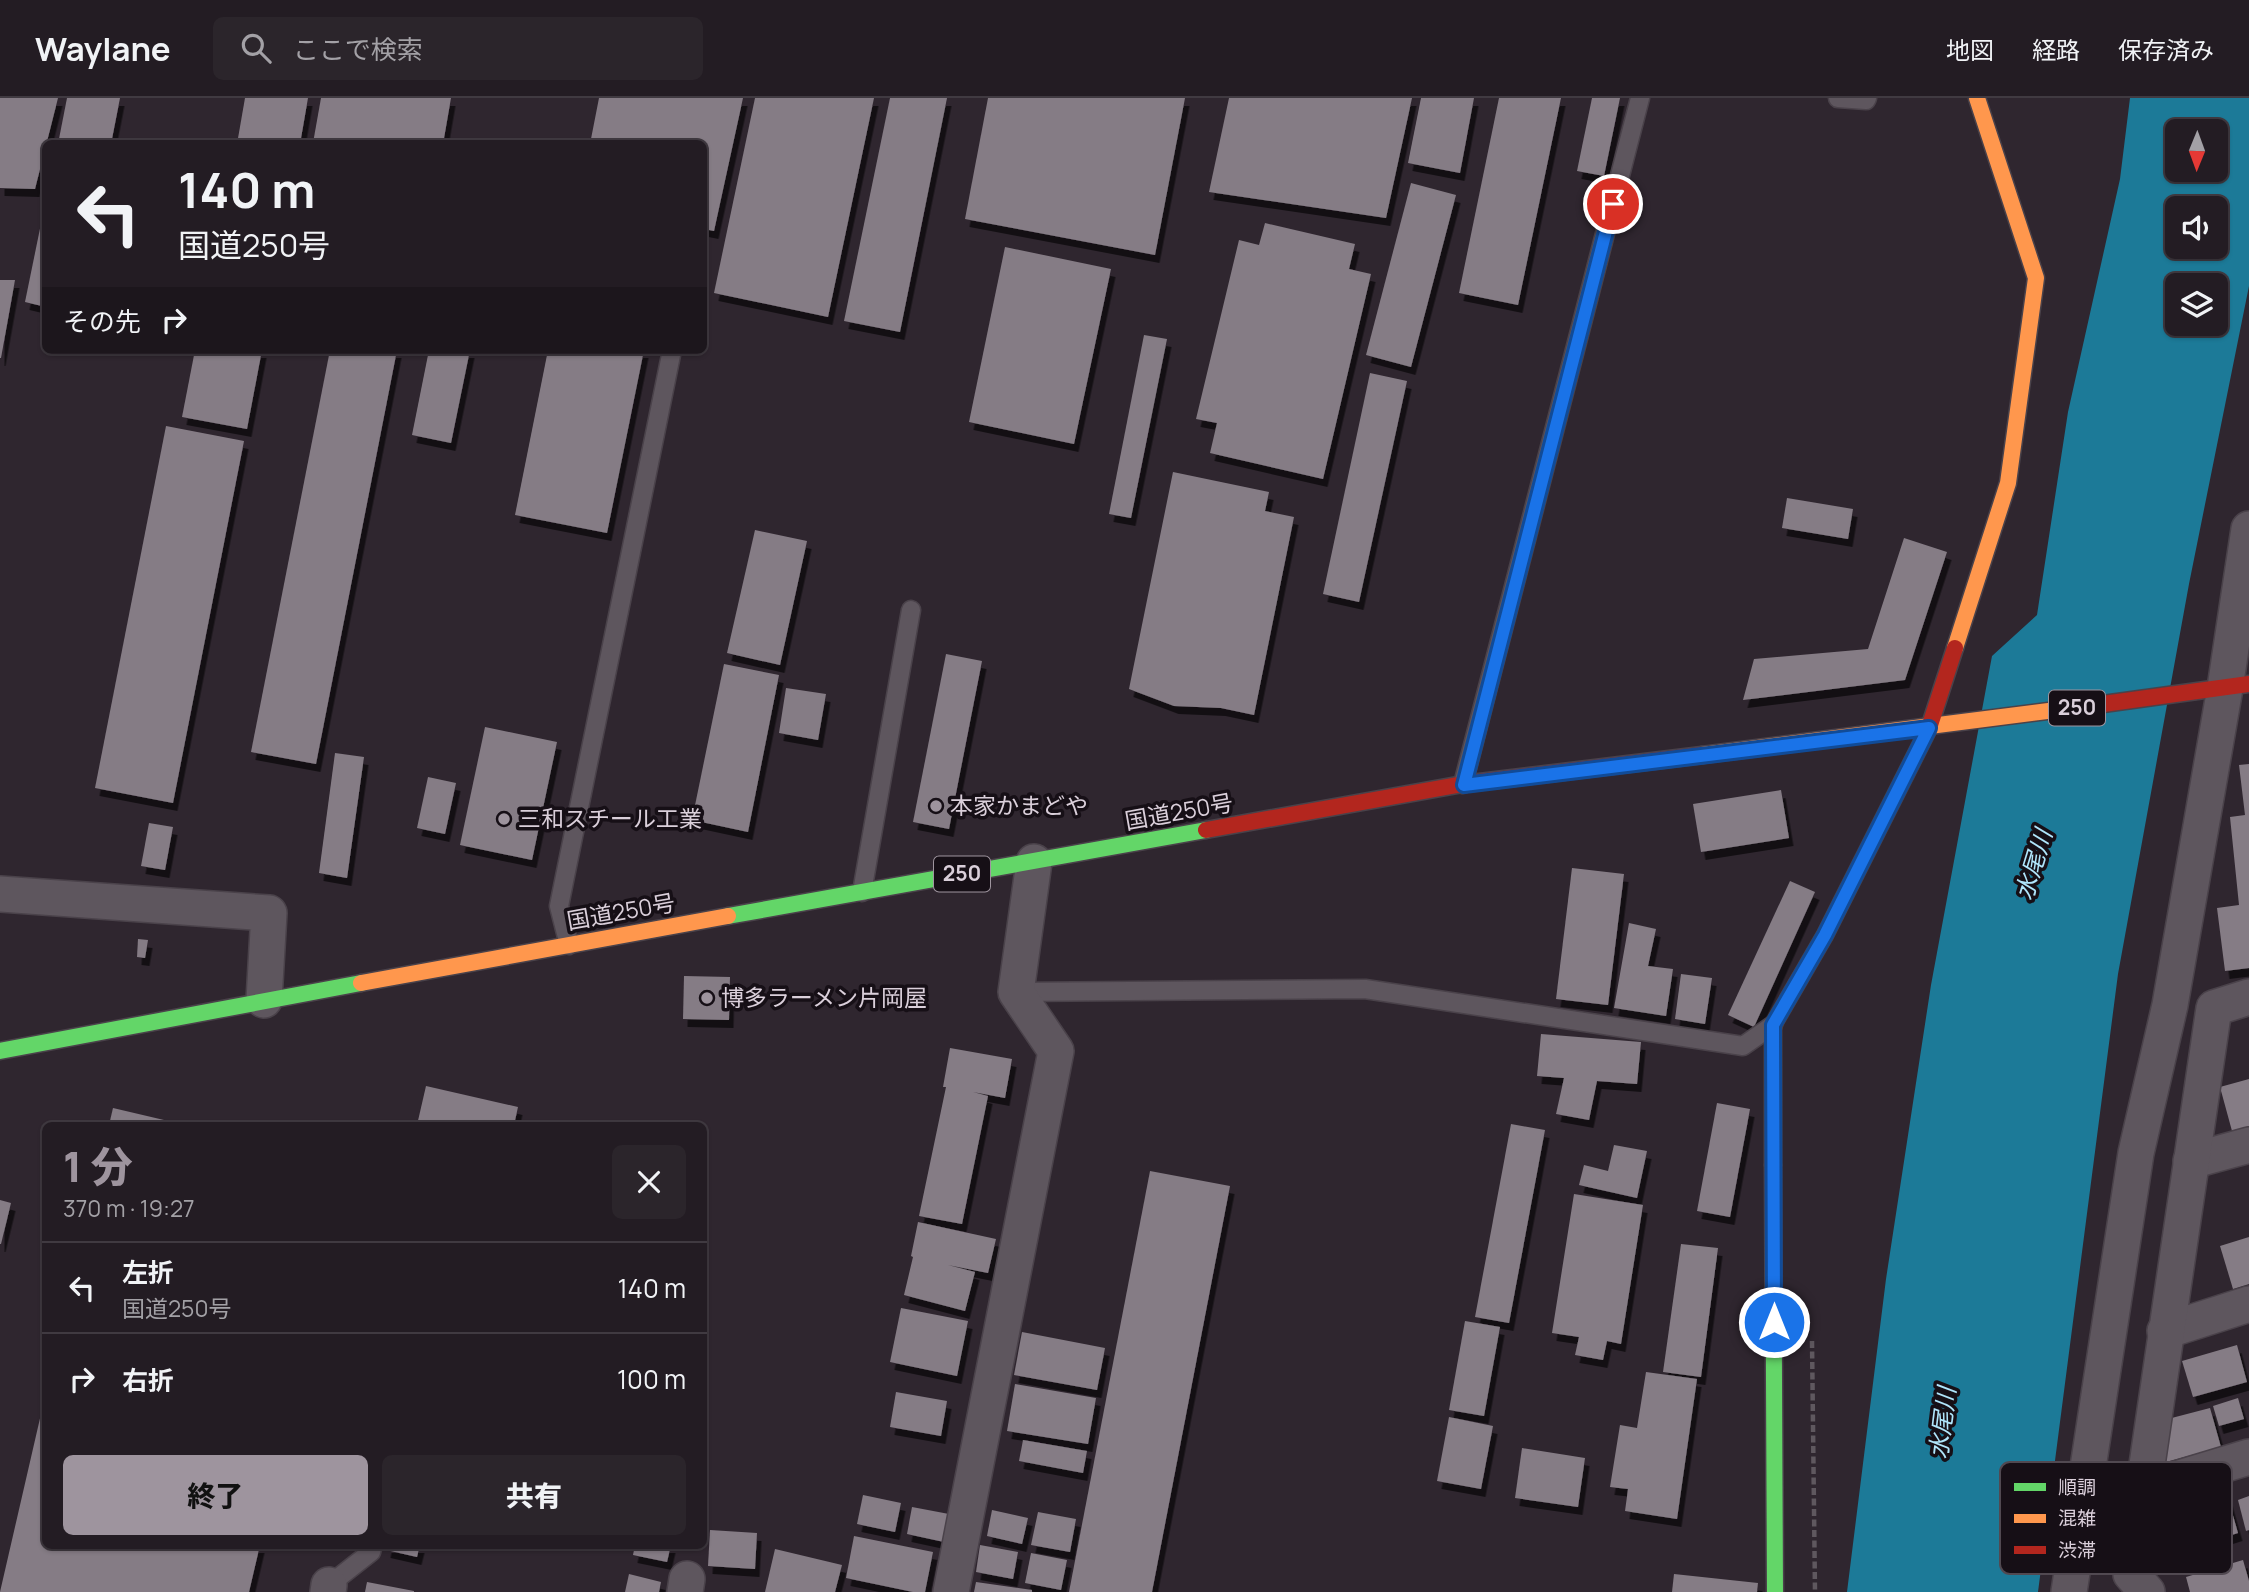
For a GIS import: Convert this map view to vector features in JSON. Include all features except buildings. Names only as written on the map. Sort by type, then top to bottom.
[{"type":"main road","points":[[1775,1592],[1773,1025],[1825,935],[1929,728],[2008,483],[2035,278],[1977,98]]},
{"type":"main road","name":"国道250号","points":[[0,1051],[264,1000],[1464,785],[1929,728],[2237,686]]},
{"type":"street","points":[[2089,1462],[2136,1153],[2237,686],[2249,529]]},
{"type":"street","points":[[951,1592],[1056,1051],[1016,992],[1034,862]]},
{"type":"street","points":[[0,894],[269,913],[264,1000]]},
{"type":"street","points":[[2147,1462],[2214,1008],[2249,997]]},
{"type":"street","points":[[2191,1161],[2249,1145]]},
{"type":"street","points":[[2165,1331],[2249,1304]]},
{"type":"street","points":[[2232,1462],[2249,1457]]},
{"type":"street","points":[[2069,1592],[2072,1574]]},
{"type":"street","points":[[2131,1574],[2147,1592]]},
{"type":"lane","points":[[1464,785],[1640,98]]},
{"type":"lane","points":[[1838,98],[1867,98]]},
{"type":"lane","points":[[569,945],[558,906],[672,354]]},
{"type":"lane","points":[[862,892],[911,610]]},
{"type":"lane","points":[[1016,992],[1365,989],[1743,1046],[1773,1025]]},
{"type":"lane","points":[[328,1588],[372,1549]]},
{"type":"path","points":[[1811,1327],[1815,1592]]},
{"type":"water","name":"水尾川","points":[[2130,98],[2249,98],[2249,286],[2189,584],[2118,974],[2055,1462],[2000,1462],[2000,1574],[2040,1574],[2038,1592],[1847,1592],[1886,1279],[1931,985],[1992,656],[2037,615],[2068,412],[2120,179]]},
{"type":"traffic: fast","points":[[728,916],[1206,830]]},
{"type":"traffic: fast","points":[[0,1051],[361,983]]},
{"type":"traffic: fast","points":[[1773,1165],[1775,1592]]},
{"type":"traffic: slow","points":[[1955,648],[2008,483],[2036,278],[1977,98]]},
{"type":"traffic: slow","points":[[1702,755],[2103,704]]},
{"type":"traffic: slow","points":[[361,983],[728,916]]},
{"type":"traffic: jam","points":[[1773,1165],[1773,1025],[1825,935],[1929,728],[1955,648]]},
{"type":"traffic: jam","points":[[2103,704],[2249,684]]},
{"type":"traffic: jam","points":[[1206,830],[1463,784],[1702,755]]},
{"type":"place","name":"本家かまどや","points":[[936,806]]},
{"type":"place","name":"三和スチール工業","points":[[504,819]]},
{"type":"place","name":"博多ラーメン片岡屋","points":[[707,998]]},
{"type":"route","points":[[1613,204],[1464,785],[1929,728],[1825,935],[1773,1025],[1774,1322]]}]
